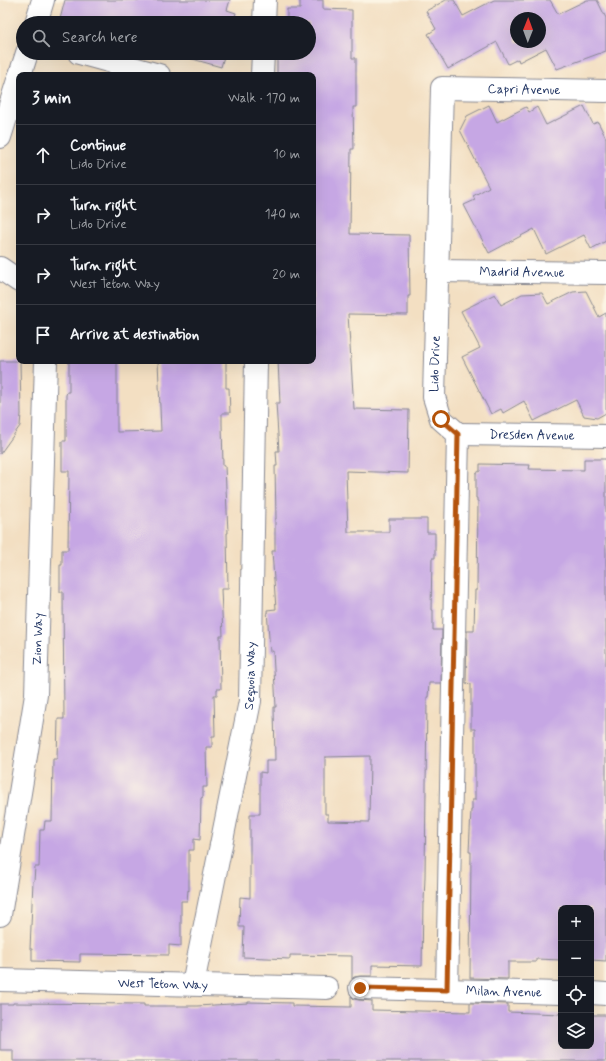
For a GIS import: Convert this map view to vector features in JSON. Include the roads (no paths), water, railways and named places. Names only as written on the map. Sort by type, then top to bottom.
[{"type":"street","points":[[38,16],[43,0]]},
{"type":"street","points":[[264,16],[265,0]]},
{"type":"street","points":[[20,72],[25,60]]},
{"type":"street","points":[[104,60],[148,72]]},
{"type":"street","points":[[262,72],[263,60]]},
{"type":"street","points":[[0,137],[16,86]]},
{"type":"street","name":"Capri Avenue","points":[[442,88],[606,91]]},
{"type":"street","name":"Lido Drive","points":[[442,88],[434,398],[441,419],[458,434]]},
{"type":"street","points":[[0,268],[16,279]]},
{"type":"street","name":"Madrid Avenue","points":[[437,271],[606,273]]},
{"type":"street","name":"Zion Way","points":[[0,915],[36,695],[46,364]]},
{"type":"street","name":"Sequoia Way","points":[[193,984],[250,701],[256,364]]},
{"type":"street","points":[[360,988],[447,990],[458,434]]},
{"type":"street","name":"Dresden Avenue","points":[[458,434],[606,436]]},
{"type":"street","name":"West Teton Way","points":[[0,980],[327,988]]},
{"type":"street","name":"Milan Avenue","points":[[447,990],[558,993]]},
{"type":"street","points":[[594,993],[606,994]]}]
